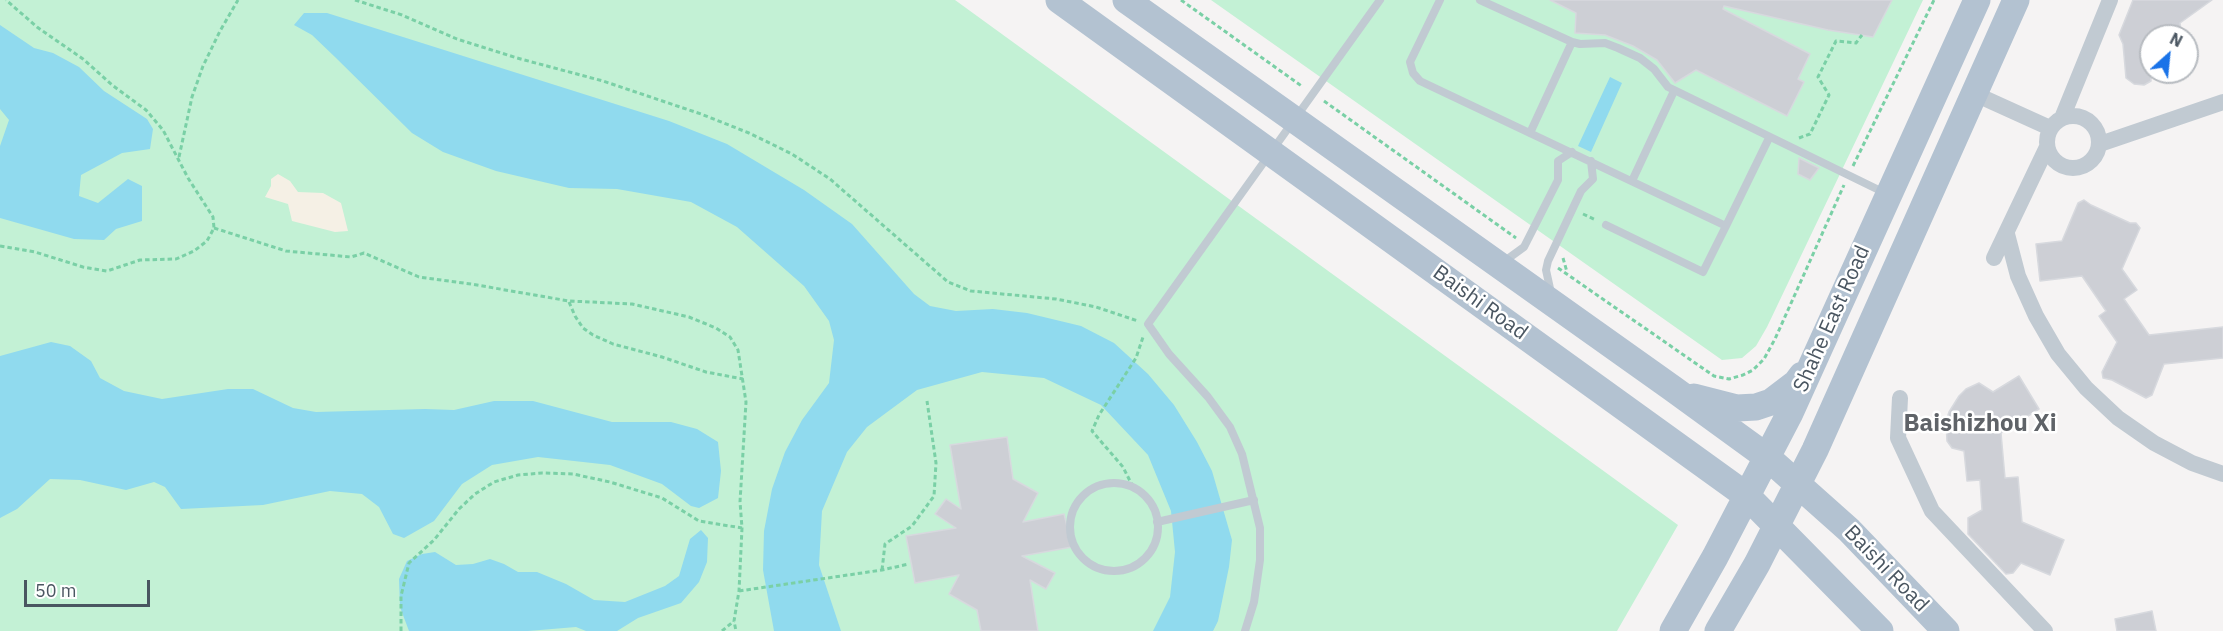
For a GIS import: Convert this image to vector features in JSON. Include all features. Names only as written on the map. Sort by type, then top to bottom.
[{"type":"main road","name":"Baishi Road","points":[[1059,0],[1747,496],[1880,631]]},
{"type":"main road","name":"Baishi Road","points":[[1126,0],[1767,457],[1849,530],[1946,631]]},
{"type":"main road","name":"Shahe East Road","points":[[1673,631],[1747,496],[1816,357],[1977,0]]},
{"type":"main road","name":"Shahe East Road","points":[[1718,631],[1798,485],[2016,0]]},
{"type":"main road","points":[[1672,388],[1716,404],[1737,408],[1756,407],[1771,402],[1785,392],[1816,357]]},
{"type":"street","points":[[1994,258],[2047,147],[2047,138],[2056,123],[2110,0]]},
{"type":"street","points":[[1975,94],[2056,123],[2080,116],[2088,120],[2099,135],[2100,144],[2094,159],[2087,165],[2071,169],[2056,162],[2047,147]]},
{"type":"street","points":[[2100,144],[2223,102]]},
{"type":"street","points":[[2007,234],[2018,276],[2036,316],[2058,354],[2086,388],[2118,418],[2154,443],[2192,463],[2223,474]]},
{"type":"street","points":[[1900,398],[1898,438],[1932,511],[2044,631]]},
{"type":"lane","points":[[1245,631],[1254,603],[1260,560],[1260,528],[1242,454],[1230,427],[1208,397],[1169,354],[1148,324],[1380,0]]},
{"type":"lane","points":[[1440,0],[1410,62],[1413,73],[1420,81],[1726,226]]},
{"type":"lane","points":[[1479,0],[1572,42],[1605,43],[1625,51],[1654,69],[1674,91],[1888,194]]},
{"type":"lane","points":[[1530,133],[1572,42]]},
{"type":"lane","points":[[1632,181],[1674,91]]},
{"type":"lane","points":[[1606,225],[1703,272],[1769,138]]},
{"type":"lane","points":[[1499,265],[1526,245],[1558,180],[1558,161],[1572,152]]},
{"type":"lane","points":[[1553,303],[1546,270],[1548,261],[1581,191],[1593,179],[1590,161]]},
{"type":"lane","points":[[1106,483],[1120,483],[1133,487],[1144,495],[1153,506],[1157,522],[1158,535],[1152,549],[1142,561],[1129,568],[1114,571],[1099,568],[1085,561],[1075,549],[1069,534],[1072,514],[1082,496],[1106,483]]},
{"type":"lane","points":[[1157,522],[1254,500]]},
{"type":"path","points":[[0,246],[35,252],[83,267],[107,271],[140,260],[176,259],[194,251],[207,241],[214,228],[213,217],[188,178],[163,129],[146,110],[82,59],[37,27],[6,0]]},
{"type":"path","points":[[179,159],[195,87],[220,31],[238,0]]},
{"type":"path","points":[[355,0],[402,15],[457,39],[603,81],[749,133],[792,154],[830,179],[948,282],[971,291],[1056,299],[1086,305],[1148,324],[1136,358],[1092,431],[1123,467],[1133,487]]},
{"type":"path","points":[[1181,0],[1306,88]]},
{"type":"path","points":[[1548,261],[1714,376],[1729,379],[1753,370],[1764,359],[1775,339],[1848,176],[1934,0]]},
{"type":"path","points":[[1783,144],[1810,134],[1829,95],[1818,77],[1836,41],[1856,42],[1862,35]]},
{"type":"path","points":[[1315,95],[1526,245]]},
{"type":"path","points":[[1578,212],[1606,225]]},
{"type":"path","points":[[214,228],[286,251],[351,257],[364,253],[419,277],[569,301],[632,304],[688,317],[716,328],[730,337],[738,350],[746,402],[740,502],[742,528],[739,591],[734,621],[736,631]]},
{"type":"path","points":[[569,301],[574,316],[583,328],[613,344],[706,372],[743,379]]},
{"type":"path","points":[[882,570],[885,544],[912,526],[934,496],[936,463],[927,400]]},
{"type":"path","points":[[401,631],[401,596],[409,563],[434,540],[459,509],[475,494],[494,482],[534,473],[573,474],[610,482],[662,498],[699,521],[742,528]]},
{"type":"path","points":[[739,591],[909,564]]},
{"type":"path","points":[[722,631],[734,621]]},
{"type":"green space","points":[[0,0],[955,0],[1678,525],[1617,631],[0,631]]},
{"type":"green space","points":[[1211,0],[1923,0],[1767,327],[1756,346],[1742,358],[1722,360]]},
{"type":"sand","points":[[278,174],[290,181],[298,192],[323,193],[341,203],[348,231],[335,232],[292,221],[288,204],[265,197],[271,186],[271,179]]},
{"type":"water","points":[[304,13],[327,13],[669,121],[727,144],[804,190],[852,224],[914,294],[930,306],[956,311],[993,309],[1027,313],[1081,326],[1114,343],[1148,374],[1174,405],[1212,471],[1232,540],[1218,621],[1213,631],[1153,631],[1170,597],[1175,552],[1171,511],[1148,455],[1101,405],[1044,378],[982,372],[917,390],[867,427],[847,452],[822,511],[819,565],[841,631],[774,631],[763,570],[764,531],[772,489],[785,452],[802,420],[829,383],[834,340],[829,321],[804,286],[737,227],[691,202],[617,189],[569,188],[496,171],[443,152],[412,133],[312,35],[294,25]]},
{"type":"water","points":[[0,25],[34,48],[53,53],[79,67],[104,91],[147,119],[153,129],[150,149],[122,153],[81,175],[79,196],[98,203],[128,179],[142,186],[142,221],[116,229],[104,240],[74,239],[0,218],[0,146],[9,120],[0,109]]},
{"type":"water","points":[[1610,77],[1622,83],[1591,152],[1578,146]]},
{"type":"water","points":[[51,342],[70,346],[91,361],[100,378],[124,391],[162,399],[228,389],[253,389],[293,408],[316,412],[454,410],[494,401],[533,401],[612,422],[671,422],[697,429],[718,442],[721,471],[718,498],[699,508],[691,506],[662,484],[610,465],[538,457],[492,465],[462,484],[434,521],[404,538],[393,534],[379,507],[362,494],[330,491],[263,505],[181,509],[165,487],[154,482],[126,490],[80,480],[50,479],[17,509],[0,518],[0,356]]},
{"type":"water","points":[[701,530],[708,538],[707,562],[699,582],[681,603],[638,618],[617,631],[586,631],[576,627],[528,631],[409,631],[400,607],[399,579],[407,561],[422,554],[435,552],[456,565],[473,564],[490,559],[518,572],[537,572],[566,584],[594,600],[625,602],[665,586],[679,576],[690,539]]},
{"type":"building","points":[[1550,0],[1892,0],[1873,37],[1828,30],[1724,6],[1723,9],[1810,54],[1798,79],[1804,82],[1787,116],[1696,70],[1675,83],[1657,60],[1633,46],[1605,35],[1575,33],[1576,13]]},
{"type":"building","points":[[2133,0],[2212,0],[2180,24],[2139,24],[2139,84],[2146,84],[2144,85],[2134,84],[2126,78],[2123,44],[2119,35]]},
{"type":"building","points":[[1799,158],[1819,168],[1810,180],[1798,174]]},
{"type":"building","points":[[2084,200],[2130,223],[2136,223],[2140,228],[2122,269],[2137,290],[2124,299],[2149,335],[2223,327],[2223,358],[2164,364],[2152,395],[2146,398],[2112,380],[2103,378],[2102,372],[2117,342],[2099,316],[2106,311],[2082,276],[2040,281],[2036,244],[2062,241],[2078,203]]},
{"type":"building","points":[[2019,376],[2039,409],[2001,433],[2005,478],[2018,477],[2022,522],[2064,540],[2050,575],[2021,563],[2013,573],[2006,574],[1968,534],[1968,518],[1982,510],[1980,480],[1967,481],[1964,451],[1952,448],[1947,441],[1946,421],[1949,412],[1966,389],[1979,383],[1993,392]]},
{"type":"building","points":[[1007,437],[1013,479],[1038,493],[1023,522],[1064,514],[1072,547],[1022,556],[1055,573],[1046,589],[1030,580],[1038,631],[981,631],[977,610],[949,594],[959,575],[915,583],[906,536],[956,528],[935,514],[946,499],[961,509],[950,445]]},
{"type":"building","points":[[2152,611],[2156,631],[2117,631],[2115,619]]},
{"type":"district","name":"Baishizhou Xi","points":[[1980,424]]}]
